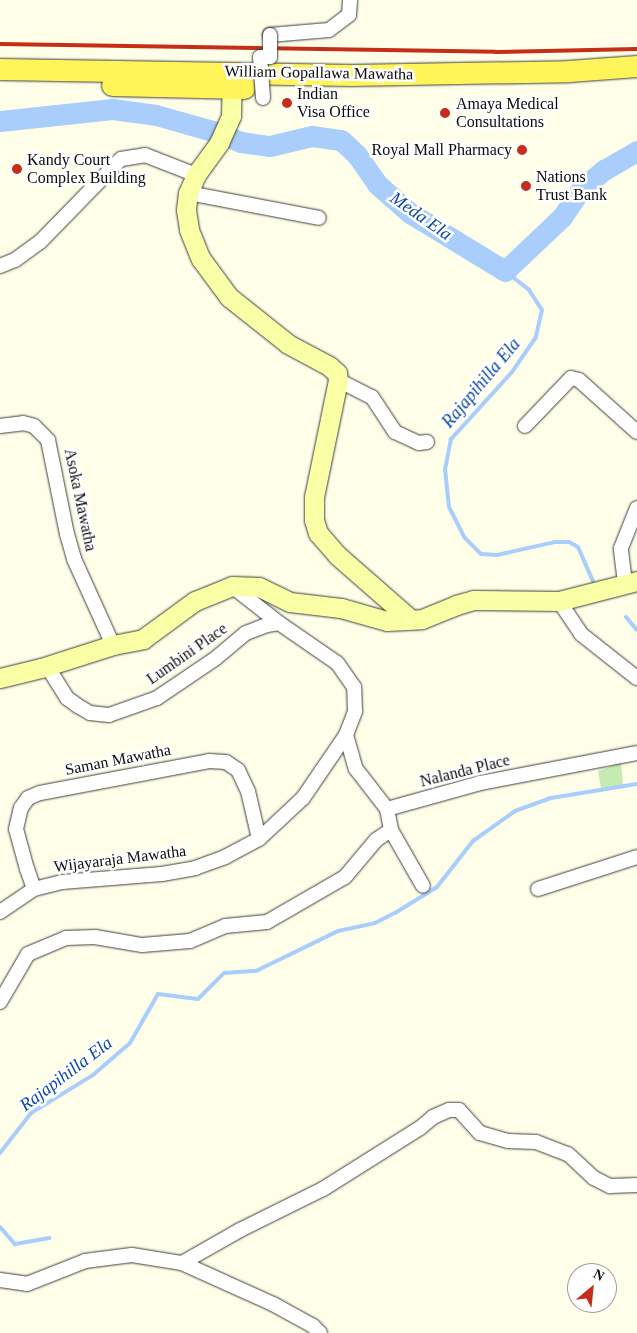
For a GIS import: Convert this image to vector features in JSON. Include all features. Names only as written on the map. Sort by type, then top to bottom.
[{"type":"main road","name":"William Gopallawa Mawatha","points":[[0,83],[232,80],[569,71],[637,66]]},
{"type":"main road","name":"William Gopallawa Mawatha","points":[[0,68],[232,80],[471,88],[637,81]]},
{"type":"street","points":[[263,98],[260,57],[270,57],[270,35],[329,30],[349,15],[350,0]]},
{"type":"street","points":[[232,80],[231,116],[219,143],[196,175],[188,193],[186,210],[189,230],[201,259],[229,297],[288,344],[329,366],[337,373],[338,380],[314,497],[314,520],[318,533],[337,555],[409,618]]},
{"type":"street","points":[[0,266],[15,260],[40,242],[122,159],[145,155],[196,175]]},
{"type":"street","points":[[188,193],[319,218]]},
{"type":"street","points":[[525,426],[571,378],[580,380],[637,432]]},
{"type":"street","points":[[338,380],[372,398],[395,432],[419,443],[428,442]]},
{"type":"street","name":"Asoka Mawatha","points":[[0,426],[23,423],[34,426],[48,440],[66,534],[74,559],[113,645]]},
{"type":"street","points":[[0,678],[47,666],[113,645],[142,639],[196,601],[232,586],[259,587],[290,602],[341,608],[387,621],[422,618],[473,600],[559,601],[631,582],[621,548],[637,508]]},
{"type":"street","name":"Wijayaraja Mawatha","points":[[0,912],[34,888],[62,882],[162,874],[195,868],[225,857],[259,839],[303,798],[346,735],[355,711],[354,687],[338,663],[279,623],[232,586]]},
{"type":"street","points":[[559,601],[581,634],[637,678]]},
{"type":"street","name":"Lumbini Place","points":[[47,666],[67,698],[72,702],[90,713],[109,715],[157,698],[216,658],[246,633],[267,625],[279,623]]},
{"type":"street","points":[[346,735],[356,769],[386,809],[391,830],[423,886]]},
{"type":"street","name":"Nalanda Place","points":[[386,809],[480,783],[637,753]]},
{"type":"street","name":"Saman Mawatha","points":[[34,888],[16,828],[21,808],[28,798],[40,793],[208,761],[226,762],[238,770],[248,791],[259,839]]},
{"type":"street","points":[[0,1002],[28,954],[66,938],[95,937],[142,945],[190,941],[225,926],[267,922],[345,877],[376,840],[391,830]]},
{"type":"street","points":[[538,890],[637,857]]},
{"type":"street","points":[[182,1263],[240,1230],[323,1189],[420,1128],[434,1117],[449,1110],[458,1110],[480,1133],[508,1141],[536,1142],[568,1154],[594,1178],[610,1186],[637,1185]]},
{"type":"street","points":[[0,1280],[26,1284],[85,1261],[132,1255],[182,1263],[273,1304],[313,1326],[320,1333]]},
{"type":"green space","points":[[621,763],[623,785],[601,788],[598,771]]},
{"type":"waterway","name":"Meda Ela","points":[[0,121],[112,109],[156,115],[216,132],[241,142],[270,146],[312,136],[341,140],[357,155],[377,184],[410,213],[505,271],[562,217],[581,189],[604,170],[637,151]]},
{"type":"waterway","name":"Rajapihilla Ela","points":[[505,271],[529,290],[542,310],[536,337],[512,372],[451,439],[445,469],[449,507],[464,537],[481,554],[497,555],[555,542],[569,542],[578,547],[595,586]]},
{"type":"waterway","name":"Rajapihilla Ela","points":[[626,617],[637,630]]},
{"type":"waterway","name":"Rajapihilla Ela","points":[[0,1153],[31,1113],[93,1075],[130,1043],[158,994],[198,999],[224,973],[256,971],[338,931],[375,923],[395,913],[437,887],[473,841],[515,811],[551,798],[637,784]]},
{"type":"waterway","name":"Rajapihilla Ela","points":[[0,1227],[15,1244],[49,1238]]},
{"type":"railway","points":[[0,44],[496,52],[637,49]]},
{"type":"place","name":"Indian Visa Office","points":[[287,103]]},
{"type":"place","name":"Amaya Medical Consultations","points":[[445,113]]},
{"type":"place","name":"Royal Mall Pharmacy","points":[[522,150]]},
{"type":"place","name":"Kandy Court Complex Building","points":[[17,169]]},
{"type":"place","name":"Nations Trust Bank","points":[[526,186]]}]
